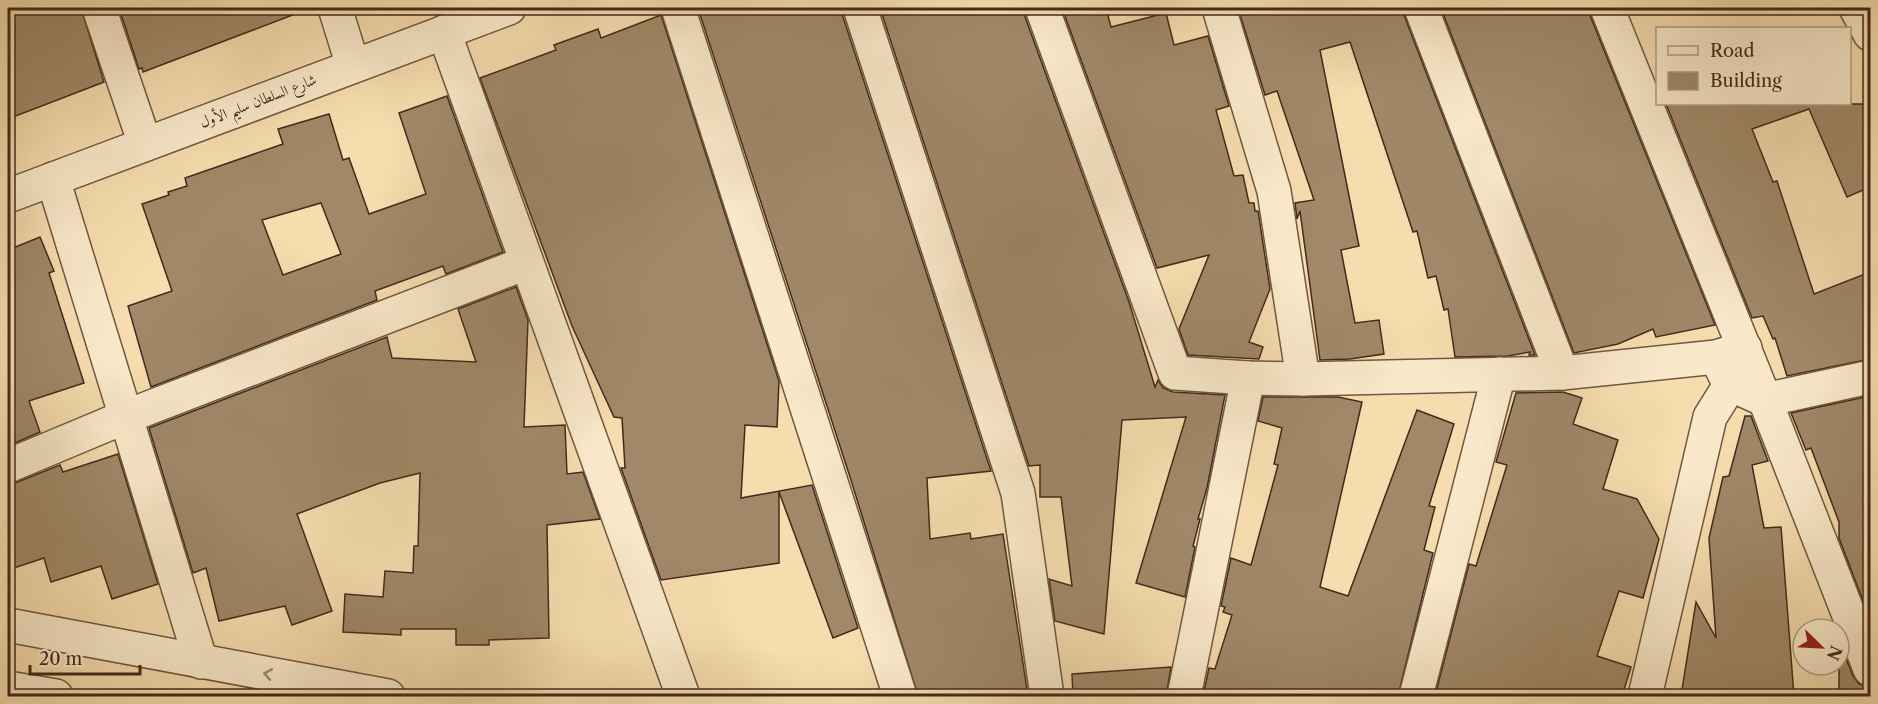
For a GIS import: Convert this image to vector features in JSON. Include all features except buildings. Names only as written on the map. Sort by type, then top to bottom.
[{"type":"street","points":[[99,8],[145,144]]},
{"type":"street","points":[[335,8],[353,66]]},
{"type":"street","name":"شارع السلطان سليم الأول","points":[[8,196],[509,8]]},
{"type":"street","points":[[678,8],[900,696]]},
{"type":"street","points":[[860,8],[1018,493],[1047,696]]},
{"type":"street","points":[[1042,8],[1175,373],[1303,379],[1562,373],[1731,363]]},
{"type":"street","points":[[1219,8],[1274,191],[1303,379]]},
{"type":"street","points":[[1421,8],[1562,373]]},
{"type":"street","points":[[1607,8],[1731,363],[1766,400],[1870,669]]},
{"type":"street","points":[[1856,8],[1870,34]]},
{"type":"street","points":[[444,32],[683,696]]},
{"type":"street","points":[[53,179],[201,662]]},
{"type":"street","points":[[8,466],[125,417],[526,262]]},
{"type":"street","points":[[1645,696],[1710,417],[1731,363]]},
{"type":"street","points":[[1416,696],[1499,374]]},
{"type":"street","points":[[1766,400],[1870,377]]},
{"type":"street","points":[[1184,696],[1248,378]]},
{"type":"street","points":[[8,625],[388,696]]},
{"type":"street","points":[[8,688],[56,696]]}]
